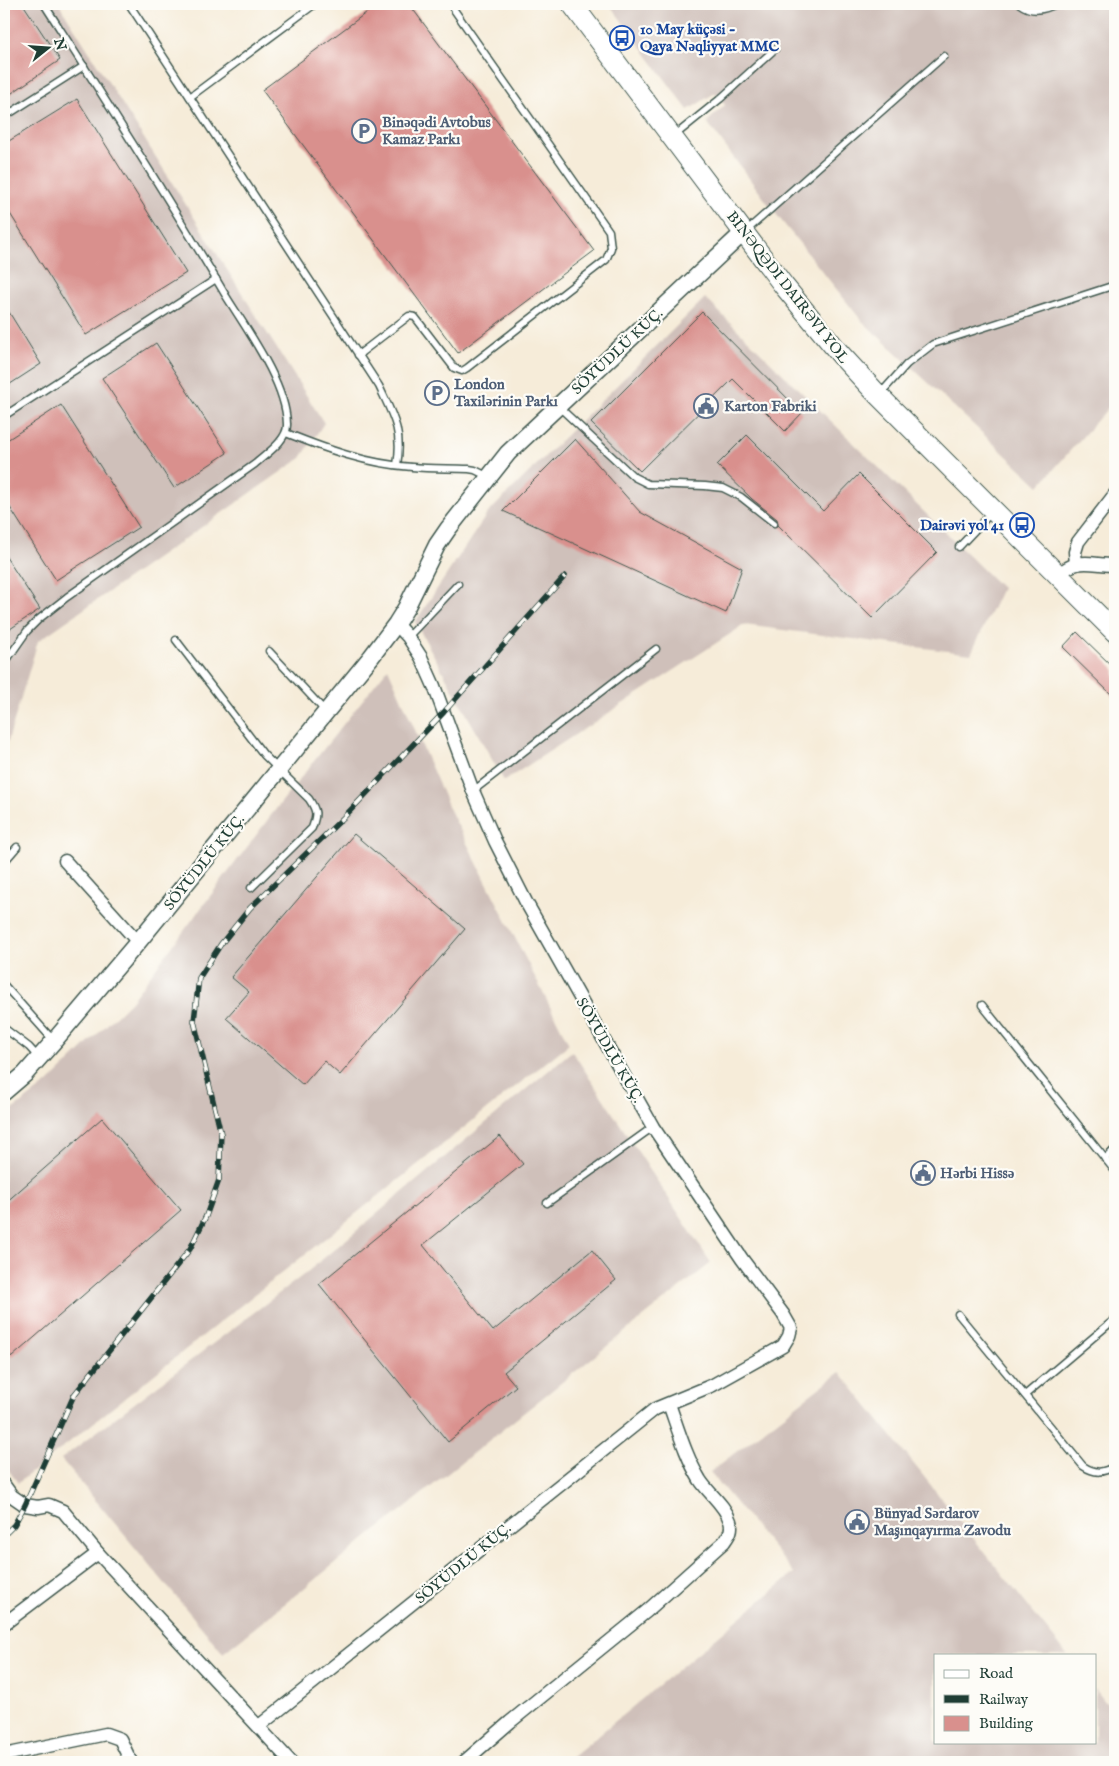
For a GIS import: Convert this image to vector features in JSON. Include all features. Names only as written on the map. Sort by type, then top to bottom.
[{"type":"main road","name":"BINƏQƏDI DAIRƏVI YOL","points":[[572,4],[815,324],[878,396],[1115,632]]},
{"type":"street","name":"SÖYÜDLÜ KÜÇ.","points":[[4,1092],[25,1074],[138,942],[279,771],[396,624],[437,545],[508,453],[744,232]]},
{"type":"street","points":[[1076,564],[1075,552],[1078,542],[1115,494]]},
{"type":"street","points":[[1058,576],[1067,567],[1086,562],[1115,565]]},
{"type":"street","name":"SÖYÜDLÜ KÜÇ.","points":[[258,1726],[655,1409],[713,1385],[783,1346],[789,1336],[790,1328],[783,1314],[742,1259],[653,1127],[526,902],[495,842],[473,791],[434,686],[421,657],[408,637],[396,624]]},
{"type":"street","points":[[65,861],[138,942]]},
{"type":"street","points":[[464,1762],[510,1722],[647,1611],[724,1542],[730,1534],[730,1519],[721,1505],[701,1482],[693,1467],[669,1404]]},
{"type":"street","points":[[4,1485],[12,1496],[25,1505],[38,1507],[49,1505],[63,1512],[98,1553],[291,1762]]},
{"type":"street","points":[[4,1624],[98,1553]]},
{"type":"street","points":[[4,1755],[106,1734],[120,1739],[131,1762]]},
{"type":"lane","points":[[4,664],[26,631],[38,619],[255,464],[286,433],[287,425],[285,407],[273,374],[216,279],[44,4]]},
{"type":"lane","points":[[128,4],[379,386],[398,427],[400,449],[397,465]]},
{"type":"lane","points":[[190,97],[315,4]]},
{"type":"lane","points":[[358,355],[412,315],[454,368],[462,371],[606,260],[610,248],[609,231],[450,4]]},
{"type":"lane","points":[[1020,4],[1033,10],[1047,8],[1056,4]]},
{"type":"lane","points":[[673,137],[720,99],[775,49]]},
{"type":"lane","points":[[744,232],[944,56]]},
{"type":"lane","points":[[4,117],[84,66]]},
{"type":"lane","points":[[4,416],[216,279]]},
{"type":"lane","points":[[878,396],[907,364],[933,344],[1115,286]]},
{"type":"lane","points":[[558,406],[634,477],[648,484],[724,488],[741,497],[774,524]]},
{"type":"lane","points":[[286,433],[330,450],[359,458],[411,467],[469,468],[488,477]]},
{"type":"lane","points":[[959,547],[993,511]]},
{"type":"lane","points":[[408,637],[458,584]]},
{"type":"lane","points":[[176,640],[264,755],[309,799],[314,807],[316,816],[312,828],[251,888]]},
{"type":"lane","points":[[473,791],[656,649]]},
{"type":"lane","points":[[268,651],[326,712]]},
{"type":"lane","points":[[4,862],[17,847]]},
{"type":"lane","points":[[4,984],[54,1041]]},
{"type":"lane","points":[[982,1005],[1115,1171]]},
{"type":"lane","points":[[4,1028],[29,1047],[39,1058]]},
{"type":"lane","points":[[547,1203],[653,1127]]},
{"type":"lane","points":[[1105,1159],[1115,1148]]},
{"type":"lane","points":[[958,1314],[1083,1466],[1092,1472],[1106,1472],[1115,1466]]},
{"type":"lane","points":[[1025,1395],[1115,1319]]},
{"type":"shaded area","points":[[4,4],[59,4],[324,423],[301,458],[38,641],[7,744],[4,745]]},
{"type":"shaded area","points":[[609,4],[1115,4],[1115,400],[1039,486],[862,321],[772,209],[707,122],[725,105],[715,93],[688,110]]},
{"type":"shaded area","name":"Karton Fabriki","points":[[705,298],[1002,588],[971,654],[744,625],[504,781],[415,622],[487,514]]},
{"type":"shaded area","points":[[388,668],[450,810],[569,1044],[18,1483],[4,1464],[4,1116],[48,1083],[131,1001],[272,814]]},
{"type":"shaded area","points":[[572,1051],[711,1263],[223,1653],[61,1459],[306,1273]]},
{"type":"shaded area","name":"Bünyad Sərdarov Maşınqayırma Zavodu","points":[[840,1372],[1066,1654],[934,1654],[934,1744],[1096,1744],[1096,1690],[1115,1714],[1115,1762],[566,1762],[794,1573],[710,1472]]},
{"type":"building","points":[[4,4],[23,4],[60,60],[9,95],[4,87]]},
{"type":"building","points":[[378,4],[409,4],[594,251],[458,353],[262,90]]},
{"type":"building","points":[[77,99],[186,273],[86,335],[4,204],[4,144]]},
{"type":"building","points":[[4,304],[41,364],[4,388]]},
{"type":"building","points":[[702,312],[802,413],[785,431],[733,379],[640,471],[591,423]]},
{"type":"building","points":[[156,343],[227,453],[174,488],[102,378]]},
{"type":"building","points":[[61,405],[139,527],[56,580],[4,498],[4,442]]},
{"type":"building","points":[[747,435],[823,511],[859,474],[937,552],[872,618],[778,525],[777,519],[752,499],[717,465]]},
{"type":"building","points":[[575,439],[640,512],[742,568],[726,613],[503,511]]},
{"type":"building","points":[[4,554],[40,609],[4,633]]},
{"type":"building","points":[[1077,632],[1115,669],[1115,698],[1063,647]]},
{"type":"building","points":[[354,834],[465,929],[340,1075],[324,1061],[303,1085],[226,1018],[249,992],[231,977]]},
{"type":"building","points":[[102,1118],[181,1210],[12,1357],[4,1348],[4,1204]]},
{"type":"building","points":[[500,1136],[523,1164],[423,1245],[493,1331],[592,1250],[616,1280],[504,1372],[516,1386],[448,1442],[319,1284]]},
{"type":"railway","points":[[4,1535],[14,1525],[25,1505],[74,1395],[190,1249],[206,1216],[219,1180],[221,1134],[194,1021],[199,978],[221,944],[250,908],[345,816],[444,712],[565,576]]},
{"type":"place","name":"10 May küçəsi - Qaya Nəqliyyat MMC","points":[[622,38]]},
{"type":"place","name":"Binəqədi Avtobus Kamaz Parkı","points":[[364,131]]},
{"type":"place","name":"London Taxilərinin Parkı","points":[[437,393]]},
{"type":"place","name":"Karton Fabriki","points":[[706,406]]},
{"type":"place","name":"Dairəvi yol 41","points":[[1022,525]]},
{"type":"place","name":"Hərbi Hissə","points":[[923,1173]]},
{"type":"place","name":"Bünyad Sərdarov Maşınqayırma Zavodu","points":[[857,1522]]}]
